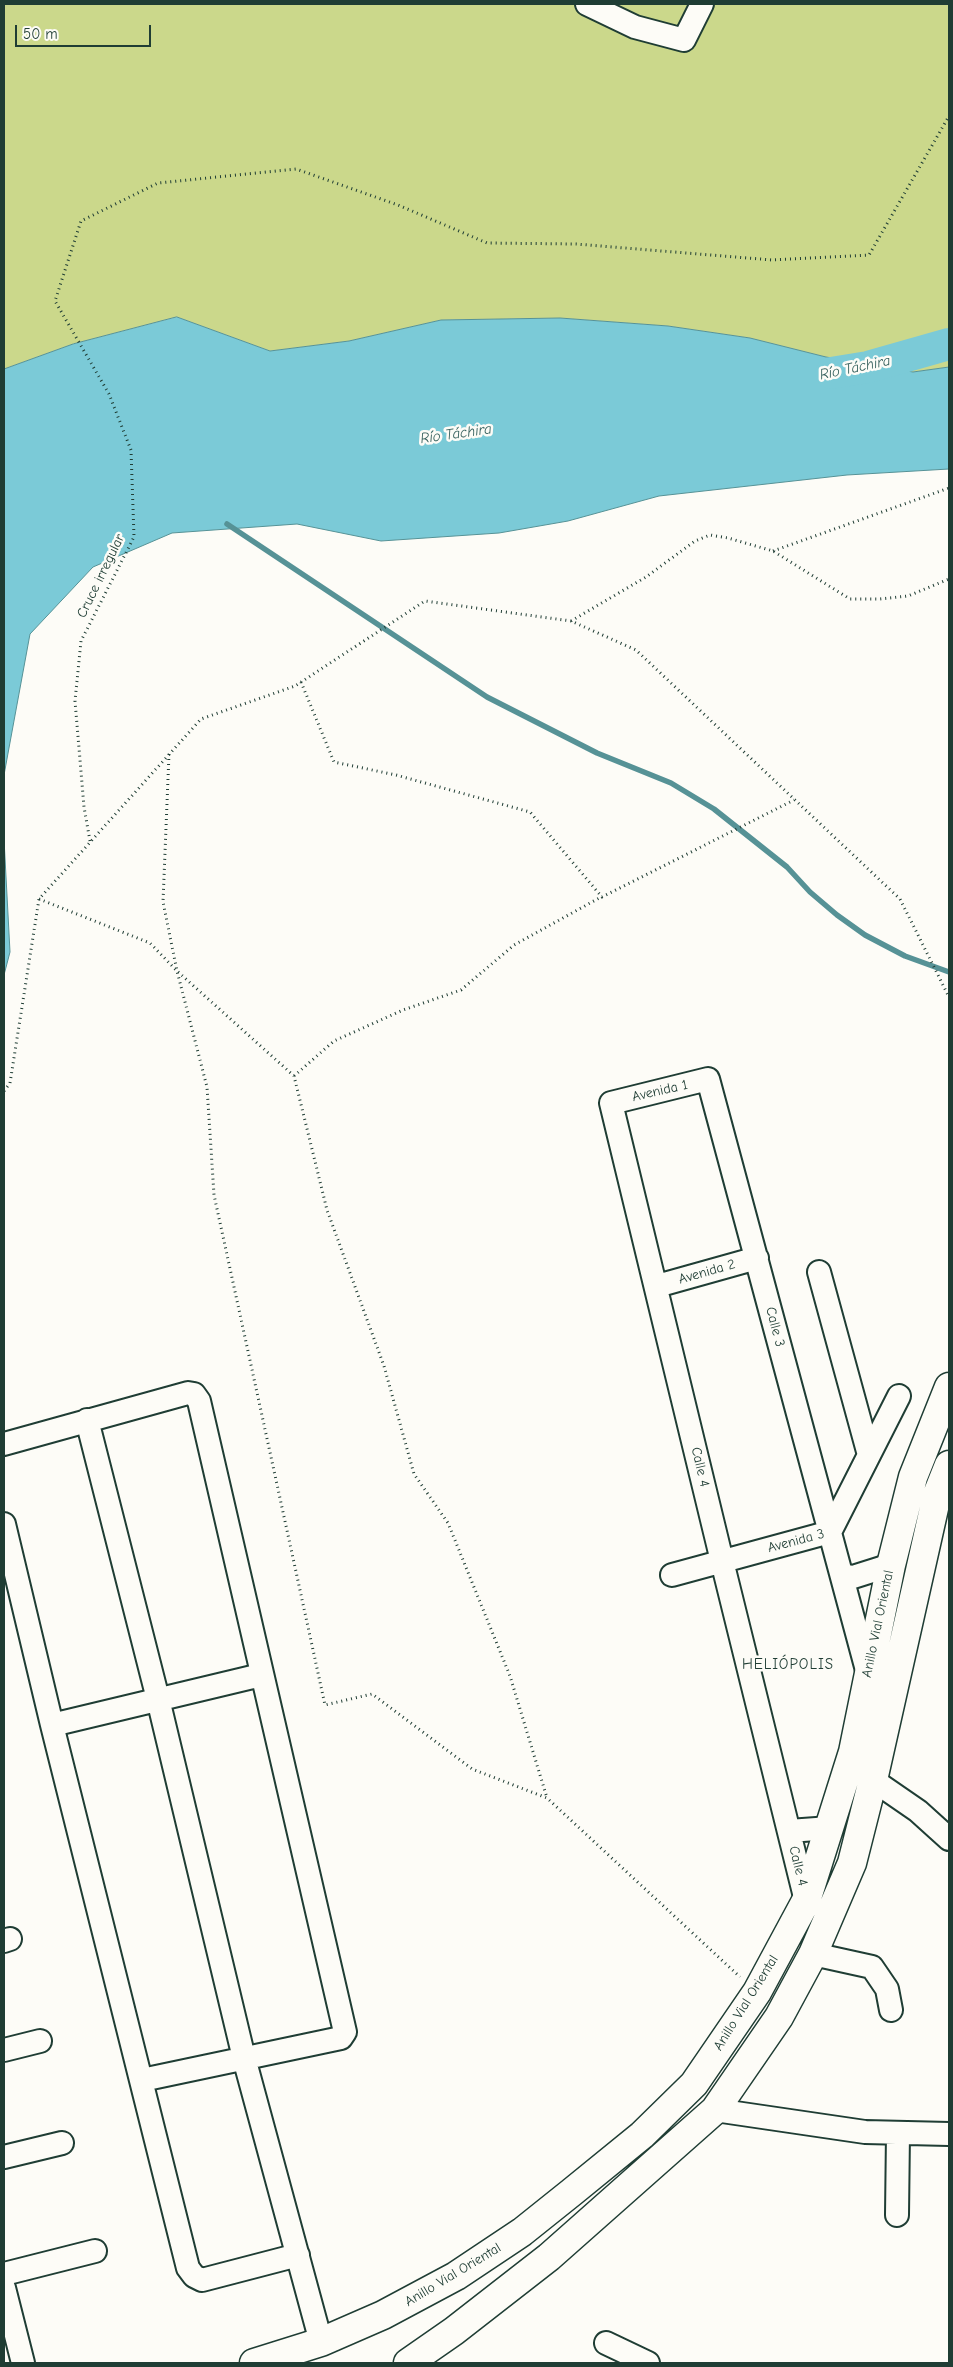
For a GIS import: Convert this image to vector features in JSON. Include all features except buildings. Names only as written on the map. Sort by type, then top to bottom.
[{"type":"highway","name":"Anillo Vial Oriental","points":[[254,2363],[321,2342],[383,2315],[456,2276],[530,2226],[642,2135],[694,2084],[757,1992],[806,1901],[853,1752],[891,1565],[913,1477],[949,1386]]},
{"type":"highway","name":"Anillo Vial Oriental","points":[[408,2363],[454,2331],[549,2258],[715,2110],[779,2017],[813,1954],[852,1863],[873,1780],[937,1495],[949,1465]]},
{"type":"street","points":[[587,4],[635,28],[684,40],[702,4]]},
{"type":"street","name":"Avenida 1","points":[[611,1103],[708,1079]]},
{"type":"street","name":"Calle 3","points":[[708,1079],[868,1674]]},
{"type":"street","name":"Calle 4","points":[[611,1103],[806,1901]]},
{"type":"street","name":"Avenida 2","points":[[657,1286],[756,1258]]},
{"type":"street","points":[[820,1272],[870,1455]]},
{"type":"street","points":[[4,1444],[188,1393],[194,1394],[199,1402],[345,2032],[341,2038],[142,2080]]},
{"type":"street","name":"Avenida 3","points":[[672,1574],[830,1532],[899,1396]]},
{"type":"street","points":[[87,1420],[158,1699],[244,2058],[321,2342]]},
{"type":"street","points":[[4,1524],[52,1725],[188,2268],[194,2276],[202,2280],[298,2255]]},
{"type":"street","points":[[842,1575],[853,1577],[891,1565]]},
{"type":"street","points":[[52,1725],[261,1675]]},
{"type":"street","points":[[873,1780],[918,1811],[949,1839]]},
{"type":"street","name":"Calle 4","points":[[789,1831],[830,1828]]},
{"type":"street","points":[[813,1954],[872,1967],[888,1989],[891,2010]]},
{"type":"street","points":[[4,2050],[40,2041]]},
{"type":"street","points":[[715,2110],[865,2132],[949,2134]]},
{"type":"street","points":[[897,2215],[898,2132]]},
{"type":"street","points":[[4,2157],[62,2143]]},
{"type":"street","points":[[4,2274],[95,2251]]},
{"type":"street","points":[[4,2288],[23,2363]]},
{"type":"street","points":[[606,2343],[648,2363]]},
{"type":"path","name":"Cruce irregular","points":[[90,841],[84,808],[75,701],[81,641],[134,537],[131,450],[109,394],[55,301],[81,221],[158,183],[296,169],[398,205],[487,243],[576,244],[772,260],[869,256],[949,116]]},
{"type":"path","points":[[773,552],[949,488]]},
{"type":"path","points":[[571,621],[646,577],[695,541],[710,535],[728,538],[773,552],[850,599],[880,599],[908,596],[949,579]]},
{"type":"path","points":[[4,1091],[10,1083],[39,899],[201,719],[301,682],[425,601],[571,621],[636,650],[900,899],[949,997]]},
{"type":"path","points":[[301,682],[334,762],[396,775],[530,812],[602,896]]},
{"type":"path","points":[[170,754],[162,902],[177,972],[207,1087],[214,1195],[325,1704],[372,1694],[472,1768],[547,1798],[757,1992]]},
{"type":"path","points":[[294,1076],[334,1041],[403,1010],[461,990],[514,945],[602,896],[794,800]]},
{"type":"path","points":[[39,899],[150,943],[177,972],[294,1076],[327,1210],[384,1366],[414,1474],[448,1523],[510,1676],[547,1798]]},
{"type":"green space","points":[[4,4],[949,4],[949,367],[913,372],[826,357],[750,338],[668,326],[560,318],[441,320],[349,341],[270,351],[177,317],[73,344],[4,369]]},
{"type":"water","points":[[177,317],[270,351],[349,341],[441,320],[560,318],[668,326],[750,338],[826,357],[913,372],[949,367],[949,469],[847,475],[659,496],[568,521],[499,533],[381,541],[297,524],[172,533],[93,567],[30,634],[4,775],[4,369],[73,344]]},
{"type":"water","points":[[4,839],[10,952],[4,975]]},
{"type":"waterway","name":"Río Táchira","points":[[831,373],[868,367],[949,344]]},
{"type":"waterway","points":[[227,524],[487,697],[597,753],[671,783],[714,809],[787,867],[810,892],[837,915],[865,935],[905,956],[949,972]]},
{"type":"district","name":"HELIÓPOLIS","points":[[788,1665]]}]
